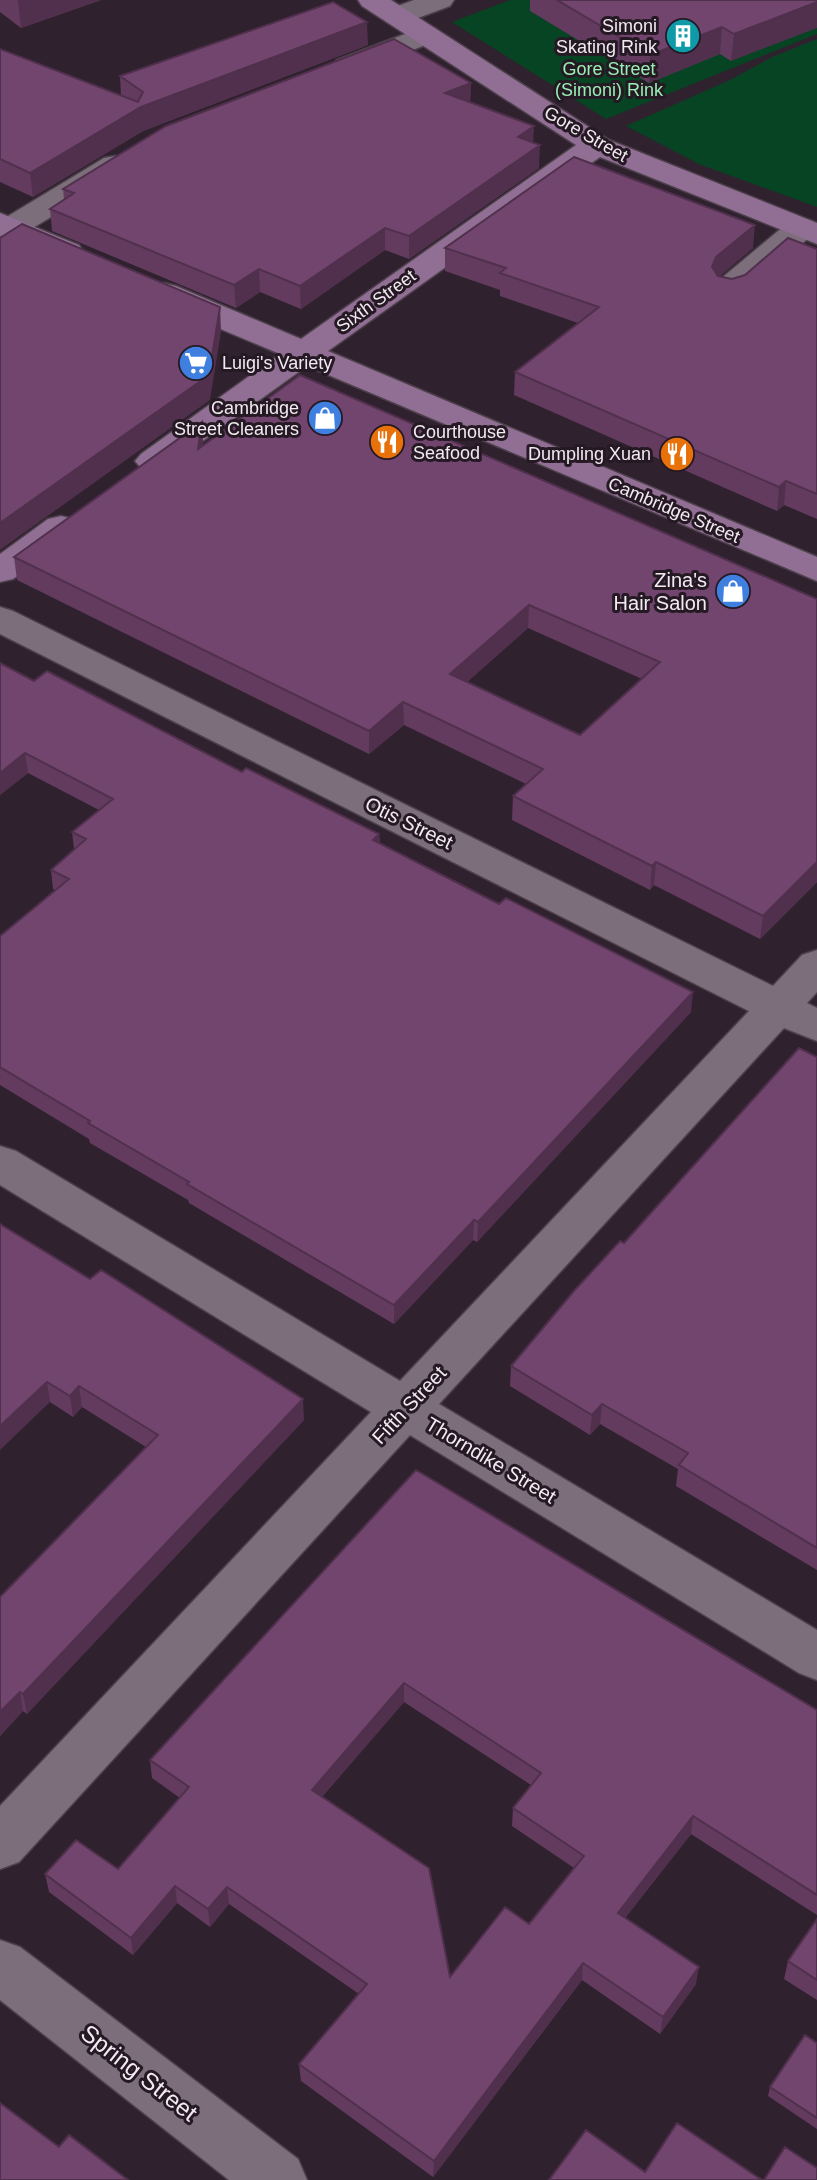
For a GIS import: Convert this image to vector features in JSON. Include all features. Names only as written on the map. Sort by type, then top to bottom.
[{"type":"street","name":"Gore Street","points":[[372,0],[598,146],[809,231]]},
{"type":"street","points":[[397,16],[440,0]]},
{"type":"street","points":[[321,76],[426,35]]},
{"type":"street","name":"Sixth Street","points":[[128,479],[572,160],[598,146]]},
{"type":"street","points":[[4,228],[143,148]]},
{"type":"street","name":"Cambridge Street","points":[[4,228],[115,272],[817,570]]},
{"type":"street","points":[[729,289],[809,231]]},
{"type":"street","points":[[0,571],[91,506]]},
{"type":"street","name":"Otis Street","points":[[0,619],[817,1026]]},
{"type":"street","name":"Fifth Street","points":[[0,1844],[817,965]]},
{"type":"street","name":"Thorndike Street","points":[[0,1163],[817,1657]]},
{"type":"street","name":"Spring Street","points":[[0,1966],[277,2180]]},
{"type":"green space","name":"Gore Street (Simoni) Rink","points":[[510,0],[817,0],[817,34],[606,119],[452,22]]},
{"type":"green space","points":[[817,39],[817,207],[701,165],[626,126],[730,80],[772,57]]},
{"type":"building","points":[[557,0],[817,2],[734,34],[722,27],[650,55]]},
{"type":"building","points":[[333,2],[367,22],[141,107],[30,173],[0,159],[0,49],[138,102],[143,92],[120,76]]},
{"type":"building","points":[[394,39],[471,83],[445,93],[534,126],[518,137],[540,145],[409,236],[385,228],[300,286],[259,269],[234,285],[50,209],[74,193],[63,189],[166,126]]},
{"type":"building","points":[[574,157],[755,225],[716,257],[712,267],[718,276],[732,279],[745,275],[788,238],[817,249],[817,494],[786,481],[779,487],[515,372],[599,307],[500,273],[506,268],[445,248]]},
{"type":"building","points":[[22,224],[220,307],[209,375],[0,523],[0,238]]},
{"type":"building","points":[[300,375],[817,599],[817,862],[763,916],[656,862],[652,866],[513,796],[543,769],[403,702],[369,731],[14,557],[202,422],[198,449]],"holes":[[[529,605],[660,662],[580,735],[450,674]]]},
{"type":"building","points":[[0,663],[34,681],[47,671],[242,772],[246,768],[379,834],[373,840],[499,904],[506,898],[693,992],[478,1222],[474,1220],[394,1305],[187,1184],[189,1182],[0,1067],[0,936],[69,879],[51,870],[86,839],[72,832],[113,799],[25,753],[0,773]]},
{"type":"building","points":[[799,1048],[817,1057],[817,1548],[679,1465],[688,1453],[602,1404],[592,1415],[511,1366],[574,1291],[620,1241],[624,1243]]},
{"type":"building","points":[[0,1224],[90,1279],[101,1270],[303,1399],[23,1694],[20,1692],[0,1712],[0,1597],[158,1435],[79,1386],[70,1396],[47,1382],[0,1426]]},
{"type":"building","points":[[416,1470],[817,1710],[817,1895],[693,1816],[618,1913],[699,1967],[663,2017],[583,1963],[434,2161],[299,2064],[367,1984],[227,1887],[208,1909],[175,1886],[131,1938],[45,1874],[76,1840],[118,1869],[189,1787],[150,1760]],"holes":[[[404,1683],[541,1773],[513,1808],[584,1856],[529,1924],[505,1907],[450,1977],[429,1868],[312,1790]]]},
{"type":"building","points":[[817,1919],[817,1980],[788,1961]]},
{"type":"building","points":[[805,2035],[817,2043],[817,2118],[770,2087]]},
{"type":"building","points":[[0,2103],[59,2147],[69,2135],[128,2180],[0,2180]]},
{"type":"building","points":[[677,2123],[762,2180],[549,2180],[586,2130],[645,2172]]},
{"type":"building","points":[[785,2147],[817,2168],[817,2180],[764,2180]]},
{"type":"place","name":"Simoni Skating Rink","points":[[683,36]]},
{"type":"place","name":"Luigi's Variety","points":[[196,363]]},
{"type":"place","name":"Cambridge Street Cleaners","points":[[325,418]]},
{"type":"place","name":"Courthouse Seafood","points":[[387,442]]},
{"type":"place","name":"Dumpling Xuan","points":[[677,454]]},
{"type":"place","name":"Zina's Hair Salon","points":[[733,591]]}]
